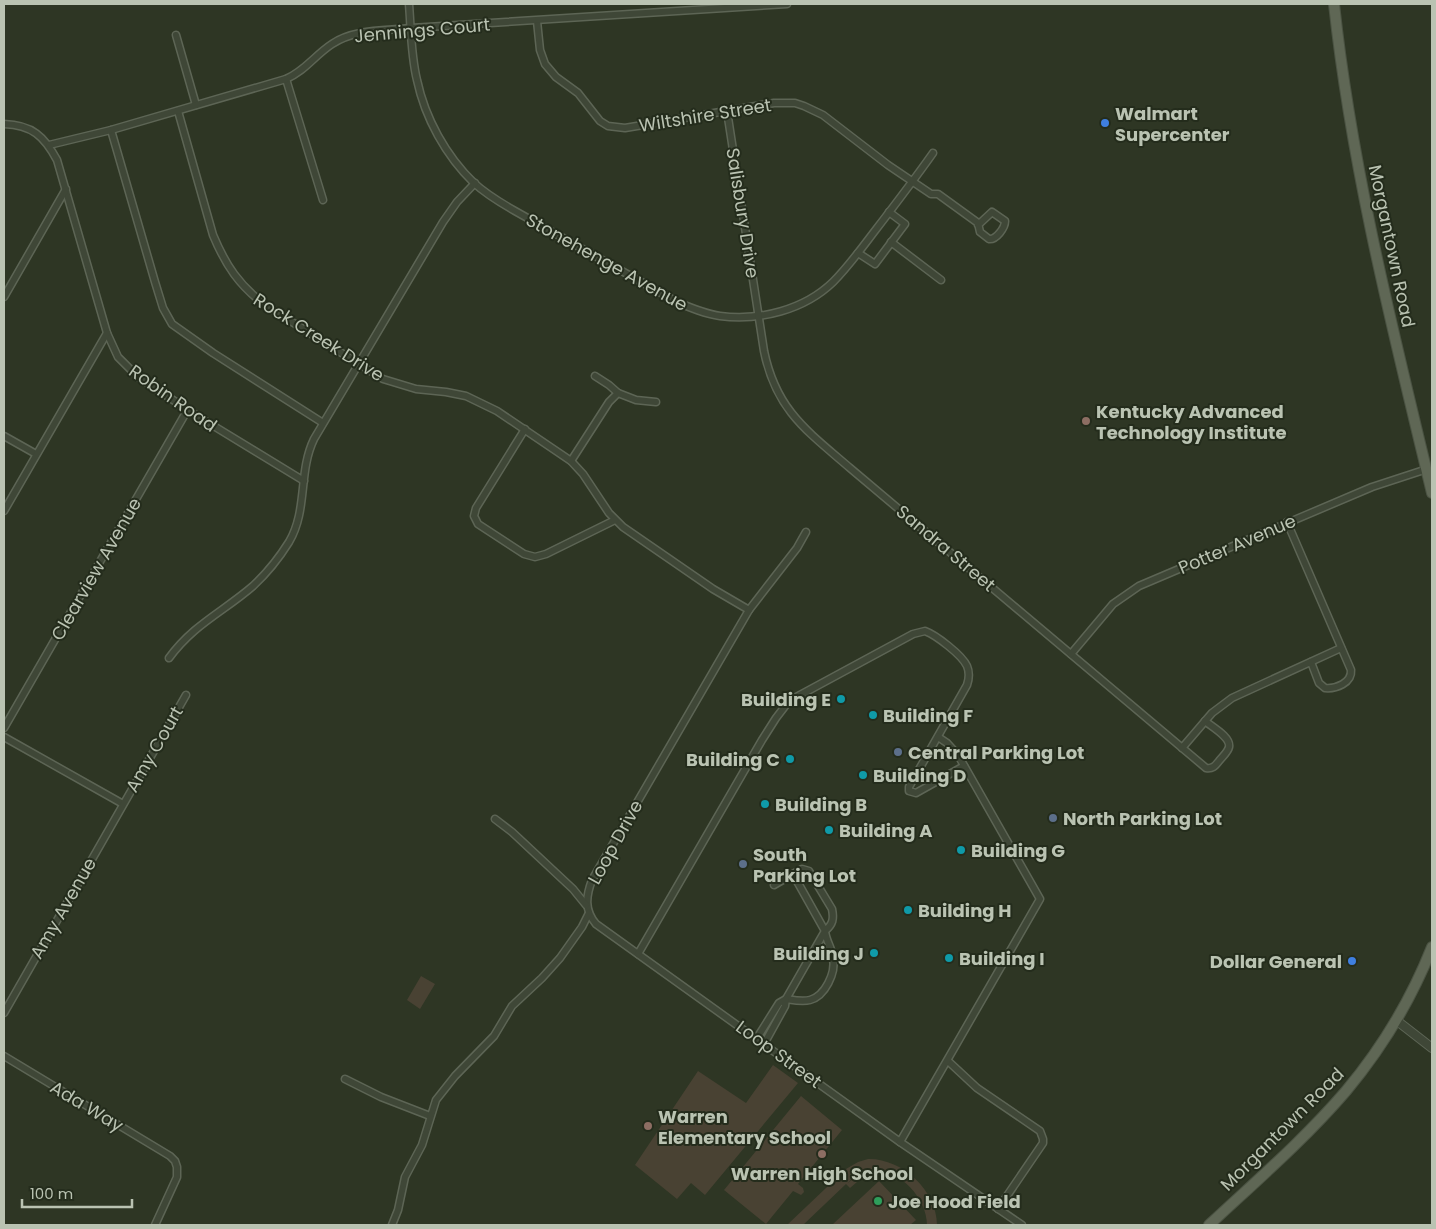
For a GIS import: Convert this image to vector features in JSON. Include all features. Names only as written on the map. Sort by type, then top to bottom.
[{"type":"main road","name":"Morgantown Road","points":[[1334,4],[1340,58],[1361,187],[1375,254],[1432,493]]},
{"type":"main road","name":"Morgantown Road","points":[[1209,1225],[1292,1147],[1333,1105],[1370,1061],[1415,986],[1432,948]]},
{"type":"street","name":"Stonehenge Avenue","points":[[409,4],[416,79],[423,104],[445,147],[475,183],[494,199],[677,302],[719,316],[760,316],[789,309],[816,295],[832,283],[858,253],[933,153]]},
{"type":"street","name":"Jennings Court","points":[[49,145],[111,130],[286,79],[305,68],[324,50],[341,39],[359,34],[411,28],[787,4]]},
{"type":"street","name":"Wiltshire Street","points":[[537,21],[540,50],[545,64],[556,77],[578,93],[594,115],[608,126],[625,128],[774,103],[790,103],[804,106],[827,118],[888,165],[930,194],[938,194],[978,223],[978,225]]},
{"type":"street","points":[[176,35],[196,106]]},
{"type":"street","points":[[286,79],[323,200]]},
{"type":"street","name":"Rock Creek Drive","points":[[178,111],[213,235],[230,271],[250,293],[265,305],[383,378],[398,385],[416,389],[466,396],[491,407],[571,461],[583,474],[615,520],[631,534],[688,573],[749,610]]},
{"type":"street","name":"Salisbury Drive","points":[[727,111],[760,316]]},
{"type":"street","points":[[4,124],[18,125],[34,130],[49,145]]},
{"type":"street","points":[[111,130],[155,282],[167,316],[172,324],[323,423]]},
{"type":"street","name":"Robin Road","points":[[49,145],[57,160],[66,188],[107,333],[115,352],[131,371],[284,471],[304,481]]},
{"type":"street","points":[[169,658],[196,628],[243,594],[273,565],[286,548],[295,530],[302,505],[307,455],[323,423],[443,222],[457,202],[475,183]]},
{"type":"street","points":[[4,297],[66,188]]},
{"type":"street","points":[[858,253],[875,264],[892,242],[905,224],[889,212]]},
{"type":"street","points":[[993,212],[1005,220],[1006,223],[995,238],[991,240],[980,232],[978,225],[993,212]]},
{"type":"street","points":[[892,242],[941,280]]},
{"type":"street","name":"Sandra Street","points":[[760,316],[764,351],[771,379],[780,399],[794,418],[1206,768],[1214,767],[1229,749],[1229,745],[1225,737],[1205,721]]},
{"type":"street","points":[[4,511],[107,333]]},
{"type":"street","points":[[595,376],[618,393],[636,400],[656,402]]},
{"type":"street","points":[[571,461],[609,402],[618,393]]},
{"type":"street","name":"Clearview Avenue","points":[[4,728],[188,409]]},
{"type":"street","points":[[525,429],[476,508],[474,516],[478,524],[524,554],[535,557],[546,554],[615,520]]},
{"type":"street","points":[[4,436],[36,454]]},
{"type":"street","name":"Potter Avenue","points":[[1072,654],[1113,604],[1129,591],[1372,487],[1426,469]]},
{"type":"street","points":[[1288,522],[1351,670],[1350,679],[1329,689],[1322,686],[1311,662]]},
{"type":"street","name":"Loop Drive","points":[[392,1225],[398,1210],[405,1177],[422,1145],[436,1100],[450,1082],[494,1036],[512,1006],[560,958],[582,927],[588,910],[587,894],[592,880],[749,610],[793,554],[806,532]]},
{"type":"street","points":[[638,954],[762,740],[789,701],[913,634],[925,631],[938,638],[962,659],[969,673],[968,685],[909,787],[909,791],[916,793],[964,766]]},
{"type":"street","points":[[1182,748],[1221,705],[1232,698],[1341,648]]},
{"type":"street","name":"Amy Court","points":[[122,804],[138,780],[186,695]]},
{"type":"street","points":[[4,737],[122,804]]},
{"type":"street","points":[[900,1142],[1040,899],[964,766],[952,748],[938,737]]},
{"type":"street","name":"Amy Avenue","points":[[4,1013],[122,804]]},
{"type":"street","name":"Loop Street","points":[[495,819],[512,832],[573,889],[596,924],[900,1142],[1022,1225]]},
{"type":"street","points":[[764,1044],[785,1006],[786,999],[825,931],[833,921],[832,909],[813,875],[806,869],[802,869],[774,885]]},
{"type":"street","points":[[757,1038],[778,1003],[786,999],[810,1000],[817,997],[832,974],[833,956],[826,940],[825,931],[793,874]]},
{"type":"street","points":[[816,946],[824,944],[829,947]]},
{"type":"street","points":[[1396,1020],[1432,1048]]},
{"type":"street","name":"Ada Way","points":[[4,1056],[170,1156],[175,1161],[178,1177],[155,1225]]},
{"type":"street","points":[[948,1060],[977,1088],[1040,1131],[1042,1135],[1043,1143],[998,1209]]},
{"type":"street","points":[[345,1079],[388,1100],[430,1116]]},
{"type":"shaded area","points":[[421,976],[435,984],[420,1009],[407,1000]]},
{"type":"shaded area","points":[[773,1065],[798,1083],[705,1195],[691,1183],[677,1199],[635,1165],[698,1071],[746,1103]]},
{"type":"shaded area","points":[[801,1096],[842,1130],[798,1184],[803,1188],[804,1192],[801,1195],[793,1191],[766,1224],[724,1190]]},
{"type":"shaded area","points":[[868,1159],[893,1164],[915,1178],[931,1200],[937,1225],[927,1225],[925,1211],[919,1198],[910,1187],[898,1178],[886,1172],[873,1170],[854,1178],[857,1182],[850,1188],[846,1184],[803,1225],[787,1225],[846,1169]]},
{"type":"shaded area","name":"Joe Hood Field","points":[[879,1181],[916,1220],[910,1225],[832,1225]]},
{"type":"place","name":"Walmart Supercenter","points":[[1105,123]]},
{"type":"place","name":"Kentucky Advanced Technology Institute","points":[[1086,421]]},
{"type":"place","name":"Building E","points":[[841,699]]},
{"type":"place","name":"Building F","points":[[873,715]]},
{"type":"place","name":"Central Parking Lot","points":[[898,752]]},
{"type":"place","name":"Building C","points":[[790,759]]},
{"type":"place","name":"Building D","points":[[863,775]]},
{"type":"place","name":"Building B","points":[[765,804]]},
{"type":"place","name":"North Parking Lot","points":[[1053,818]]},
{"type":"place","name":"Building A","points":[[829,830]]},
{"type":"place","name":"Building G","points":[[961,850]]},
{"type":"place","name":"South Parking Lot","points":[[743,864]]},
{"type":"place","name":"Building H","points":[[908,910]]},
{"type":"place","name":"Building J","points":[[874,953]]},
{"type":"place","name":"Building I","points":[[949,958]]},
{"type":"place","name":"Dollar General","points":[[1352,961]]},
{"type":"place","name":"Warren Elementary School","points":[[648,1126]]},
{"type":"place","name":"Warren High School","points":[[822,1154]]},
{"type":"place","name":"Joe Hood Field","points":[[878,1201]]}]
